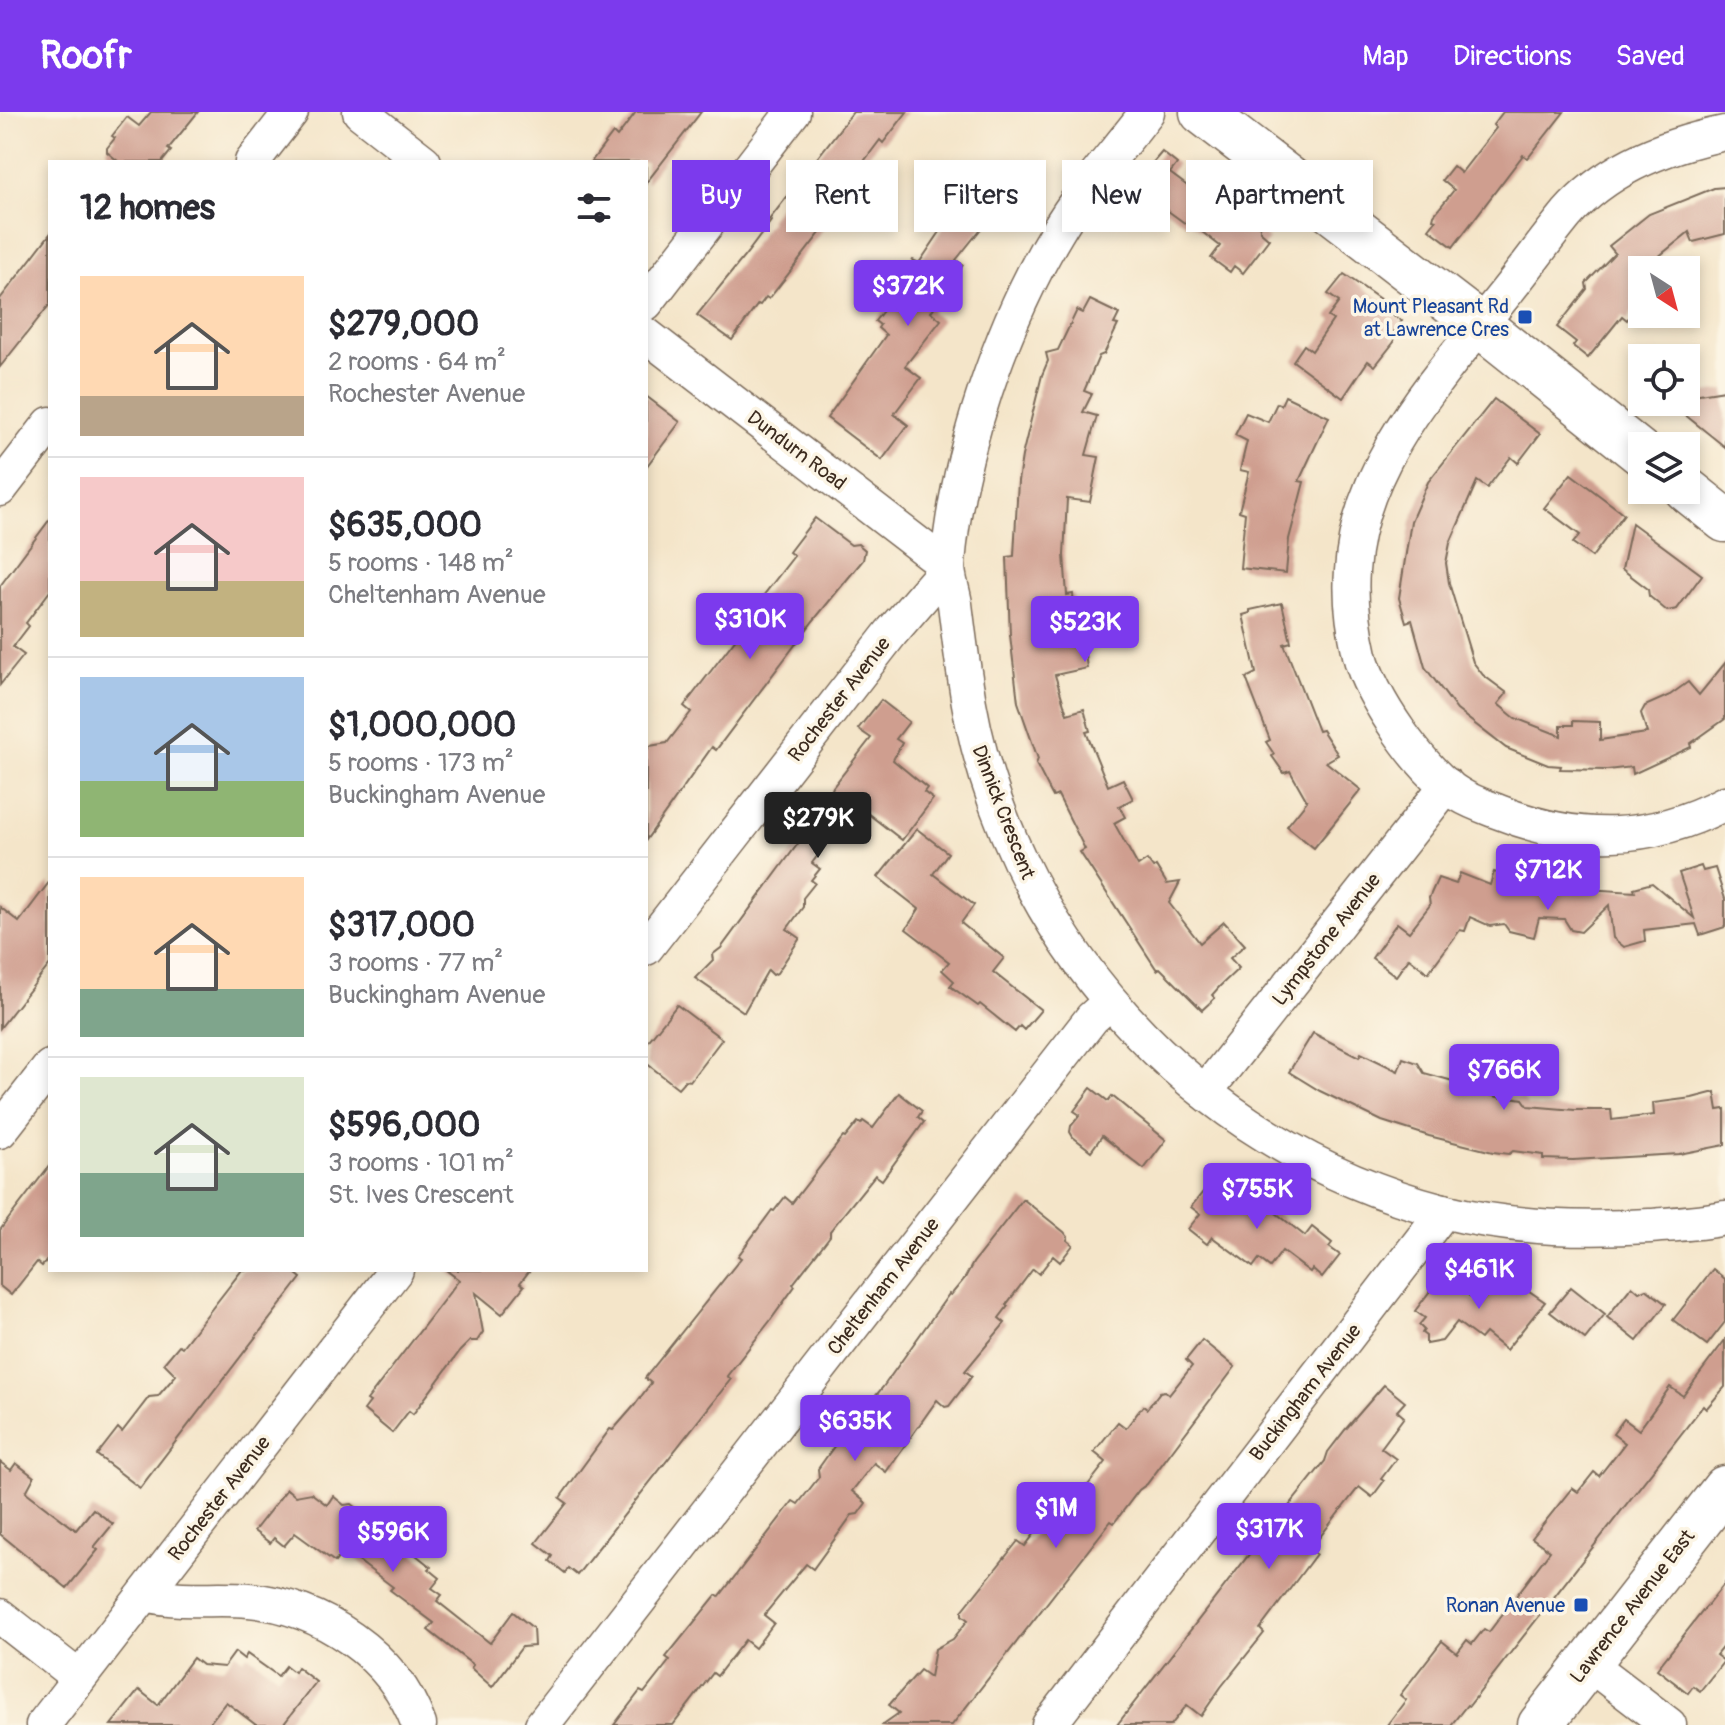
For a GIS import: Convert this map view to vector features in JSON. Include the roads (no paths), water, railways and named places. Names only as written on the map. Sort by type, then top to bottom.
[{"type":"main road","points":[[1202,112],[1628,443]]},
{"type":"main road","points":[[1700,500],[1725,520]]},
{"type":"main road","name":"Lawrence Avenue East","points":[[1540,1725],[1725,1488]]},
{"type":"street","points":[[254,160],[291,112]]},
{"type":"street","points":[[360,112],[421,160]]},
{"type":"street","points":[[648,300],[793,112]]},
{"type":"street","name":"Dinnick Crescent","points":[[1147,112],[1057,232],[1011,322],[970,445],[948,567],[969,712],[994,798],[1033,888],[1061,934],[1131,1027],[1205,1092],[1280,1145],[1364,1184],[1444,1211],[1508,1222],[1601,1228],[1725,1218]]},
{"type":"street","points":[[1725,133],[1665,148],[1597,186],[1568,213],[1402,429],[1373,482],[1362,512],[1352,571],[1360,657],[1371,682],[1396,728],[1425,764],[1460,796],[1523,821],[1585,835],[1618,836],[1660,828],[1725,803]]},
{"type":"street","name":"Dundurn Road","points":[[648,337],[948,567]]},
{"type":"street","points":[[0,489],[48,427]]},
{"type":"street","name":"Rochester Avenue","points":[[648,945],[891,633],[948,567]]},
{"type":"street","name":"Lympstone Avenue","points":[[1205,1092],[1447,785]]},
{"type":"street","name":"Cheltenham Avenue","points":[[542,1725],[1092,1018],[1110,1002]]},
{"type":"street","points":[[0,1131],[48,1070]]},
{"type":"street","name":"Buckingham Avenue","points":[[1049,1725],[1444,1211]]},
{"type":"street","name":"Rochester Avenue","points":[[43,1725],[394,1272]]},
{"type":"street","points":[[145,1594],[196,1601],[264,1602],[324,1621],[379,1662],[393,1678],[419,1725]]},
{"type":"street","points":[[0,1616],[78,1677]]},
{"type":"street","points":[[1588,1663],[1669,1725]]},
{"type":"place","name":"Mount Pleasant Rd at Lawrence Cres","points":[[1525,317]]},
{"type":"place","name":"Ronan Avenue","points":[[1581,1605]]}]
